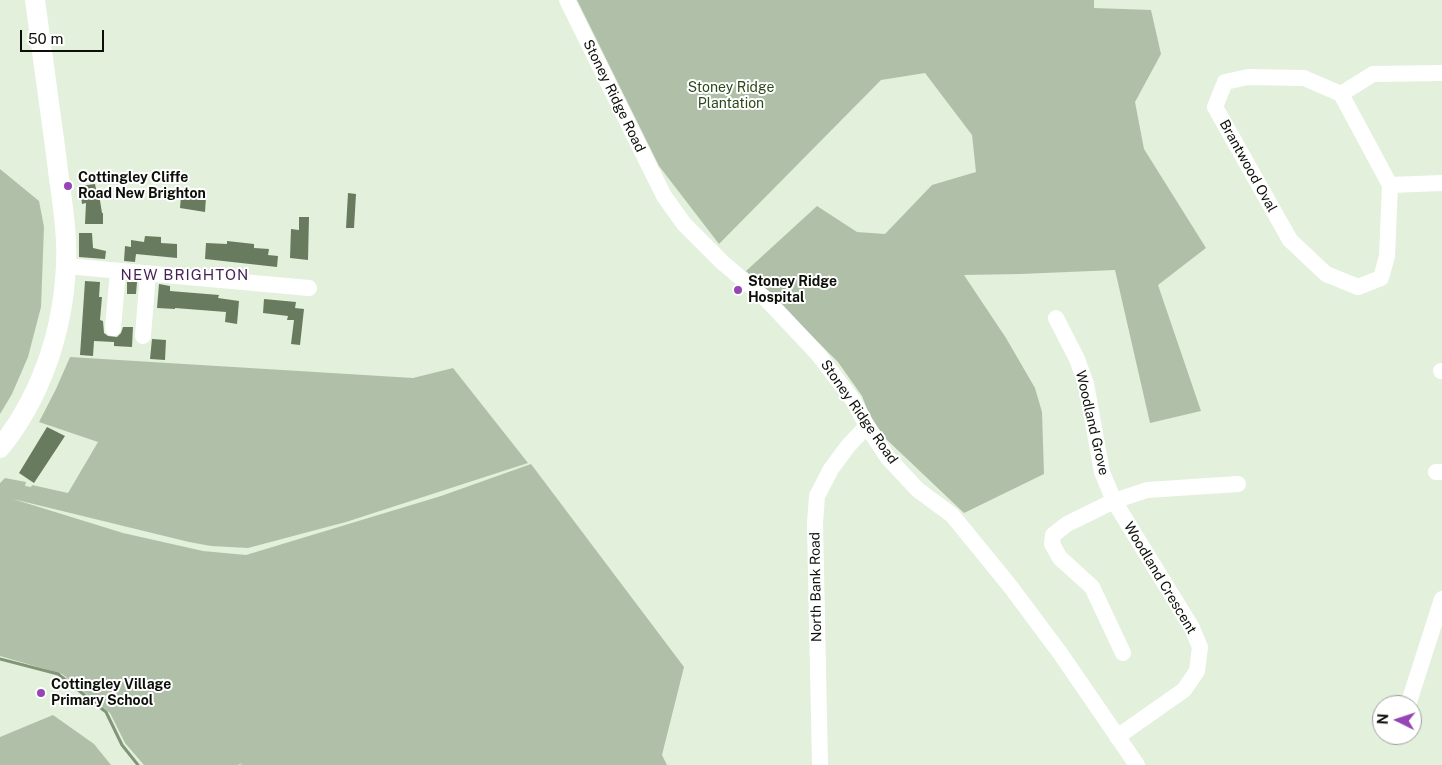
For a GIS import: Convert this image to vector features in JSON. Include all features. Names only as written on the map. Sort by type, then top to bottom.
[{"type":"main road","points":[[0,448],[13,432],[41,381],[60,324],[66,266],[65,226],[35,0]]},
{"type":"street","name":"Stoney Ridge Road","points":[[567,0],[664,196],[684,224],[723,263],[767,300],[817,353],[853,400],[888,458],[918,490],[952,515],[1010,586],[1060,653],[1137,765]]},
{"type":"street","points":[[1341,94],[1374,74],[1442,73]]},
{"type":"street","name":"Brantwood Oval","points":[[1248,77],[1304,78],[1341,94],[1390,185],[1388,256],[1381,278],[1358,287],[1326,274],[1290,240],[1215,107],[1225,82],[1248,77]]},
{"type":"street","points":[[1390,185],[1442,183]]},
{"type":"street","points":[[66,266],[309,288]]},
{"type":"street","points":[[113,328],[118,271]]},
{"type":"street","points":[[143,336],[148,274]]},
{"type":"street","name":"Woodland Grove","points":[[1056,318],[1077,358],[1086,384],[1102,472],[1114,501]]},
{"type":"street","name":"North Bank Road","points":[[820,765],[815,523],[817,496],[831,469],[848,446],[867,426]]},
{"type":"street","points":[[1124,653],[1092,587],[1060,558],[1052,544],[1053,535],[1067,524],[1114,501],[1147,490],[1238,484]]},
{"type":"street","name":"Woodland Crescent","points":[[1114,501],[1192,628],[1200,647],[1197,671],[1184,690],[1117,737]]},
{"type":"street","points":[[1411,695],[1442,599]]},
{"type":"green space","name":"Stoney Ridge Plantation","points":[[577,0],[1094,0],[1094,8],[1151,10],[1161,54],[1135,102],[1144,149],[1206,248],[1158,285],[1201,411],[1150,423],[1115,270],[964,275],[1006,338],[1035,388],[1042,412],[1044,474],[964,513],[885,438],[869,414],[862,396],[838,362],[746,271],[817,206],[857,232],[885,234],[932,185],[976,172],[972,135],[925,73],[881,80],[719,244],[659,166]]},
{"type":"green space","points":[[0,169],[39,201],[44,227],[41,307],[28,357],[12,394],[0,414]]},
{"type":"green space","points":[[70,357],[413,378],[453,368],[528,463],[346,522],[248,548],[211,546],[189,542],[13,499],[123,533],[203,551],[246,555],[441,496],[531,464],[684,667],[662,755],[667,765],[240,765],[243,763],[238,765],[144,765],[125,743],[110,713],[62,674],[0,656],[0,483],[5,478],[26,482],[25,486],[31,487],[32,485],[68,493],[98,442],[39,422]]},
{"type":"green space","points":[[53,715],[94,744],[111,765],[0,765],[0,737]]},
{"type":"building","points":[[95,184],[103,213],[103,224],[85,224],[86,203],[82,204],[80,186]]},
{"type":"building","points":[[348,193],[356,194],[354,228],[346,228]]},
{"type":"building","points":[[181,196],[206,197],[205,212],[180,208]]},
{"type":"building","points":[[299,217],[309,217],[308,260],[290,258],[291,229],[299,230]]},
{"type":"building","points":[[79,233],[92,233],[93,248],[106,251],[105,259],[79,257]]},
{"type":"building","points":[[145,236],[161,237],[161,243],[177,244],[177,258],[136,254],[135,262],[124,261],[125,246],[131,247],[131,240],[144,242]]},
{"type":"building","points":[[227,241],[254,244],[254,248],[269,249],[268,255],[278,256],[277,267],[205,259],[206,243],[227,244]]},
{"type":"building","points":[[85,281],[100,282],[99,297],[102,297],[100,320],[103,321],[104,333],[108,336],[117,337],[123,327],[133,327],[132,347],[114,346],[114,342],[94,341],[93,356],[80,355]]},
{"type":"building","points":[[127,282],[137,282],[136,294],[127,294]]},
{"type":"building","points":[[159,284],[170,286],[170,291],[219,295],[218,298],[239,301],[237,324],[225,322],[226,312],[157,308]]},
{"type":"building","points":[[264,299],[296,302],[295,308],[304,309],[300,345],[291,344],[294,320],[287,320],[288,316],[263,313]]},
{"type":"building","points":[[152,339],[166,340],[165,360],[150,359]]},
{"type":"building","points":[[47,427],[65,436],[34,483],[19,473]]},
{"type":"waterway","points":[[0,659],[58,674],[106,712],[122,745],[138,765]]},
{"type":"place","name":"Cottingley Cliffe Road New Brighton","points":[[68,186]]},
{"type":"place","name":"Stoney Ridge Hospital","points":[[738,290]]},
{"type":"place","name":"Cottingley Village Primary School","points":[[41,693]]},
{"type":"district","name":"NEW BRIGHTON","points":[[185,275]]}]
